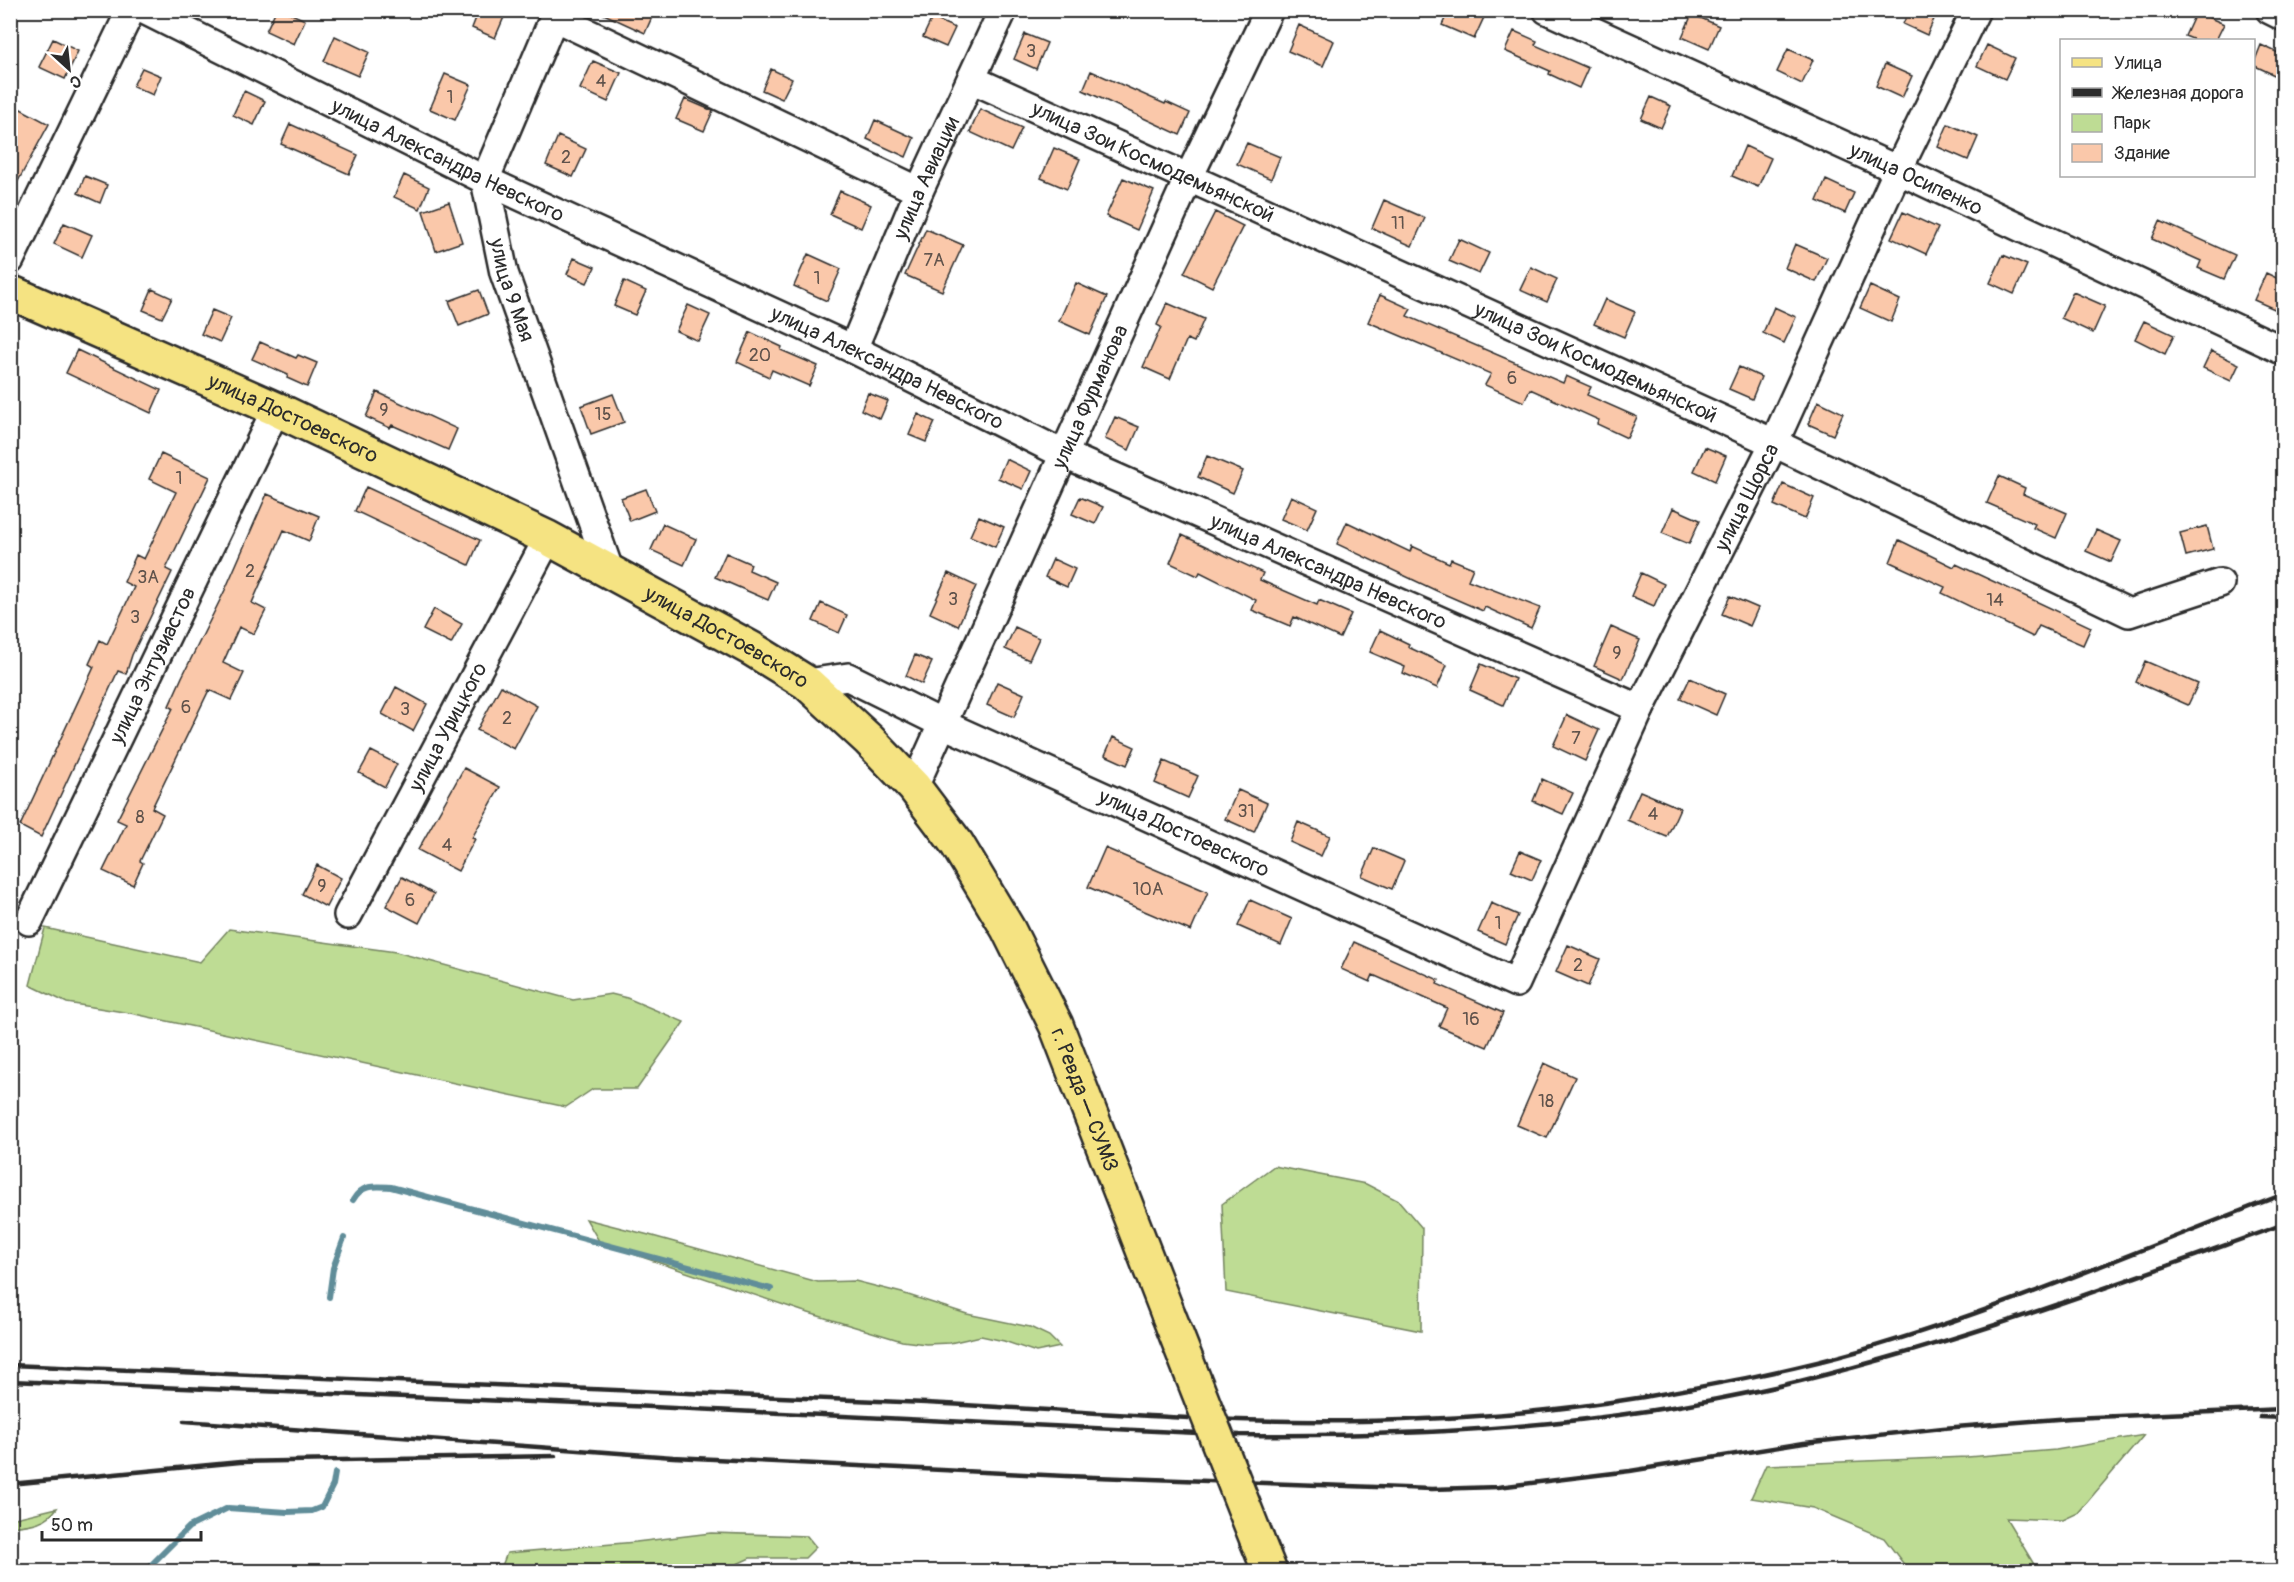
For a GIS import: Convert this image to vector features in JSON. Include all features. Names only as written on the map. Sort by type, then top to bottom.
[{"type":"main road","name":"улица Достоевского","points":[[10,292],[276,409],[548,538],[752,649],[807,683]]},
{"type":"main road","name":"г. Ревда — СУМЗ","points":[[807,683],[869,740],[914,787],[957,844],[1008,929],[1056,1025],[1270,1572]]},
{"type":"street","points":[[10,260],[131,10]]},
{"type":"street","name":"улица Александра Невского","points":[[144,10],[485,180],[854,349],[1064,454],[1640,709]]},
{"type":"street","name":"улица Авиации","points":[[854,349],[919,190],[1003,10]]},
{"type":"street","name":"улица Фурманова","points":[[914,787],[1188,179],[1269,10]]},
{"type":"street","name":"улица Осипенко","points":[[1547,10],[1898,170],[2283,351]]},
{"type":"street","name":"улица Щорса","points":[[1516,983],[1640,709],[1774,443],[1898,170],[1976,10]]},
{"type":"street","points":[[2270,10],[2283,17]]},
{"type":"street","points":[[485,180],[556,14],[919,190]]},
{"type":"street","name":"улица Зои Космодемьянской","points":[[971,79],[1774,443],[2130,613],[2220,583]]},
{"type":"street","name":"улица 9 Мая","points":[[485,180],[504,273],[610,572]]},
{"type":"street","name":"улица Энтузиастов","points":[[29,921],[276,409]]},
{"type":"street","name":"улица Урицкого","points":[[348,915],[548,538]]},
{"type":"street","name":"улица Достоевского","points":[[807,683],[848,677],[943,724],[1516,983]]},
{"type":"green space","points":[[45,928],[200,962],[229,929],[396,952],[573,1000],[611,994],[627,998],[684,1022],[637,1089],[593,1089],[566,1107],[130,1013],[67,1003],[30,985]]},
{"type":"green space","points":[[1274,1166],[1366,1184],[1399,1201],[1422,1228],[1421,1331],[1226,1292],[1222,1204]]},
{"type":"green space","points":[[586,1219],[818,1282],[855,1281],[967,1314],[1030,1327],[1049,1336],[1060,1347],[1036,1352],[981,1336],[950,1343],[926,1344],[902,1341],[802,1311],[600,1243]]},
{"type":"green space","points":[[2144,1435],[2078,1513],[2063,1520],[2006,1518],[2038,1571],[1909,1571],[1884,1538],[1813,1508],[1751,1498],[1766,1465],[1967,1457],[2056,1450]]},
{"type":"green space","points":[[57,1508],[42,1521],[11,1527],[11,1519]]},
{"type":"green space","points":[[711,1533],[807,1536],[816,1547],[805,1558],[750,1558],[724,1570],[714,1571],[500,1571],[507,1553]]},
{"type":"building","points":[[276,10],[283,10],[305,20],[294,44],[266,31]]},
{"type":"building","points":[[479,10],[489,10],[504,17],[495,38],[472,28]]},
{"type":"building","points":[[595,10],[655,10],[645,33]]},
{"type":"building","points":[[1449,10],[1474,10],[1485,15],[1474,39],[1442,25]]},
{"type":"building","points":[[1909,10],[1938,10],[1927,35],[1903,24]]},
{"type":"building","points":[[2196,12],[2224,24],[2216,39],[2192,39],[2185,36]]},
{"type":"building","points":[[1692,14],[1719,26],[1709,49],[1682,37]]},
{"type":"building","points":[[932,18],[955,28],[946,47],[923,37]]},
{"type":"building","points":[[1299,25],[1334,41],[1323,66],[1288,51]]},
{"type":"building","points":[[1514,31],[1537,41],[1535,45],[1588,68],[1579,88],[1549,74],[1550,71],[1505,51]]},
{"type":"building","points":[[1025,34],[1047,43],[1036,69],[1014,59]]},
{"type":"building","points":[[335,36],[369,52],[358,76],[324,61]]},
{"type":"building","points":[[53,39],[78,51],[65,79],[39,67]]},
{"type":"building","points":[[1987,45],[2015,58],[2005,79],[1977,66]]},
{"type":"building","points":[[2261,45],[2283,55],[2283,79],[2255,66]]},
{"type":"building","points":[[1788,49],[1813,60],[1802,84],[1777,72]]},
{"type":"building","points":[[593,61],[621,73],[608,102],[580,89]]},
{"type":"building","points":[[1885,64],[1912,76],[1902,98],[1876,86]]},
{"type":"building","points":[[142,68],[161,76],[153,95],[133,86]]},
{"type":"building","points":[[771,69],[792,79],[782,99],[762,90]]},
{"type":"building","points":[[1091,71],[1190,113],[1180,135],[1083,90]]},
{"type":"building","points":[[445,74],[471,85],[455,120],[430,109]]},
{"type":"building","points":[[244,91],[265,101],[254,125],[233,115]]},
{"type":"building","points":[[1651,97],[1671,106],[1661,128],[1641,119]]},
{"type":"building","points":[[685,99],[713,111],[704,131],[676,119]]},
{"type":"building","points":[[17,107],[49,124],[10,196],[10,120]]},
{"type":"building","points":[[980,109],[1022,128],[1011,151],[970,132]]},
{"type":"building","points":[[875,120],[914,138],[906,157],[867,139]]},
{"type":"building","points":[[290,124],[358,155],[349,174],[281,144]]},
{"type":"building","points":[[1948,124],[1978,137],[1968,160],[1938,147]]},
{"type":"building","points":[[558,136],[586,149],[573,177],[546,165]]},
{"type":"building","points":[[1247,143],[1280,157],[1271,179],[1237,164]]},
{"type":"building","points":[[1745,146],[1771,158],[1758,187],[1732,176]]},
{"type":"building","points":[[1054,148],[1080,159],[1067,189],[1041,178]]},
{"type":"building","points":[[404,175],[429,187],[420,209],[394,197]]},
{"type":"building","points":[[85,176],[107,185],[100,203],[78,193]]},
{"type":"building","points":[[1123,178],[1154,191],[1137,230],[1106,216]]},
{"type":"building","points":[[1826,180],[1854,193],[1845,213],[1817,201]]},
{"type":"building","points":[[840,191],[871,205],[861,228],[830,214]]},
{"type":"building","points":[[1384,200],[1425,218],[1412,246],[1372,228]]},
{"type":"building","points":[[449,202],[462,242],[436,251],[423,211]]},
{"type":"building","points":[[1215,212],[1243,226],[1212,287],[1184,273]]},
{"type":"building","points":[[1903,212],[1938,228],[1926,254],[1891,238]]},
{"type":"building","points":[[2160,221],[2235,255],[2224,279],[2198,268],[2201,261],[2152,239]]},
{"type":"building","points":[[64,223],[92,235],[82,257],[54,244]]},
{"type":"building","points":[[926,229],[963,245],[942,291],[905,275]]},
{"type":"building","points":[[1459,239],[1489,253],[1479,274],[1449,261]]},
{"type":"building","points":[[1795,244],[1827,258],[1816,282],[1785,268]]},
{"type":"building","points":[[808,254],[841,269],[827,301],[794,286]]},
{"type":"building","points":[[2003,255],[2027,265],[2014,294],[1990,283]]},
{"type":"building","points":[[574,258],[595,267],[587,283],[567,274]]},
{"type":"building","points":[[1531,267],[1557,279],[1547,302],[1520,290]]},
{"type":"building","points":[[2266,273],[2283,281],[2283,300],[2279,311],[2254,300]]},
{"type":"building","points":[[624,281],[646,291],[635,315],[614,306]]},
{"type":"building","points":[[1076,283],[1107,297],[1090,335],[1059,321]]},
{"type":"building","points":[[1870,286],[1900,300],[1891,322],[1860,308]]},
{"type":"building","points":[[152,289],[172,298],[162,318],[143,310]]},
{"type":"building","points":[[479,290],[488,314],[459,326],[449,301]]},
{"type":"building","points":[[2073,292],[2105,306],[2093,333],[2061,318]]},
{"type":"building","points":[[1380,295],[1411,309],[1407,316],[1563,383],[1566,376],[1591,387],[1587,395],[1637,417],[1627,438],[1597,424],[1599,420],[1530,389],[1524,402],[1485,385],[1491,374],[1368,322]]},
{"type":"building","points":[[1605,299],[1635,312],[1624,337],[1594,324]]},
{"type":"building","points":[[1167,303],[1204,319],[1194,342],[1187,339],[1170,379],[1143,367],[1161,327],[1157,325]]},
{"type":"building","points":[[688,305],[710,315],[698,341],[676,331]]},
{"type":"building","points":[[1774,307],[1796,317],[1784,343],[1763,333]]},
{"type":"building","points":[[212,310],[231,318],[220,342],[201,334]]},
{"type":"building","points":[[2144,321],[2174,335],[2165,354],[2135,339]]},
{"type":"building","points":[[750,332],[782,347],[781,350],[818,366],[809,386],[772,370],[769,377],[737,362]]},
{"type":"building","points":[[260,342],[296,358],[298,355],[317,363],[307,387],[287,378],[288,375],[252,359]]},
{"type":"building","points":[[77,350],[161,390],[151,413],[66,373]]},
{"type":"building","points":[[2211,351],[2239,364],[2231,381],[2203,368]]},
{"type":"building","points":[[1739,367],[1761,377],[1752,399],[1729,389]]},
{"type":"building","points":[[377,392],[457,429],[448,450],[392,425],[390,428],[366,417]]},
{"type":"building","points":[[868,393],[888,401],[880,419],[861,410]]},
{"type":"building","points":[[613,394],[624,422],[591,434],[581,406]]},
{"type":"building","points":[[1818,401],[1843,413],[1833,435],[1808,424]]},
{"type":"building","points":[[918,414],[935,422],[926,442],[909,435]]},
{"type":"building","points":[[1115,417],[1139,427],[1129,450],[1105,439]]},
{"type":"building","points":[[1705,447],[1726,456],[1715,481],[1694,471]]},
{"type":"building","points":[[161,454],[210,477],[166,569],[172,572],[132,655],[126,674],[118,671],[41,837],[20,826],[94,667],[89,664],[100,640],[107,644],[134,587],[124,582],[136,555],[144,559],[176,492],[149,479]]},
{"type":"building","points":[[1207,456],[1243,471],[1233,493],[1198,477]]},
{"type":"building","points":[[1006,459],[1031,471],[1023,489],[998,478]]},
{"type":"building","points":[[1999,476],[2025,488],[2023,494],[2067,513],[2056,538],[2033,528],[2035,524],[1987,503]]},
{"type":"building","points":[[1783,484],[1814,498],[1805,519],[1774,505]]},
{"type":"building","points":[[366,487],[480,540],[469,565],[355,511]]},
{"type":"building","points":[[646,489],[655,511],[630,521],[621,498]]},
{"type":"building","points":[[267,494],[319,516],[309,541],[284,530],[252,603],[266,610],[254,634],[239,627],[223,663],[244,673],[231,700],[209,690],[152,808],[163,814],[140,861],[143,863],[133,885],[103,871],[126,824],[117,820],[173,708],[169,706],[225,590]]},
{"type":"building","points":[[1291,496],[1317,508],[1307,530],[1281,519]]},
{"type":"building","points":[[1080,497],[1103,507],[1095,524],[1072,514]]},
{"type":"building","points":[[1673,508],[1700,520],[1689,544],[1662,533]]},
{"type":"building","points":[[979,516],[1004,527],[995,547],[970,536]]},
{"type":"building","points":[[1347,522],[1410,552],[1412,546],[1449,563],[1451,559],[1473,568],[1468,580],[1540,608],[1531,628],[1485,607],[1483,611],[1337,544]]},
{"type":"building","points":[[663,524],[696,539],[684,565],[651,550]]},
{"type":"building","points":[[2207,526],[2213,549],[2186,556],[2180,533]]},
{"type":"building","points":[[2096,530],[2121,541],[2111,562],[2086,551]]},
{"type":"building","points":[[1182,535],[1263,573],[1260,580],[1317,605],[1319,600],[1351,614],[1340,638],[1294,617],[1290,626],[1252,610],[1256,600],[1200,572],[1198,576],[1170,563]]},
{"type":"building","points":[[1899,540],[1954,567],[1956,564],[2091,627],[2083,645],[2039,626],[2033,637],[1942,593],[1945,587],[1890,562]]},
{"type":"building","points":[[726,553],[751,564],[749,570],[776,582],[768,600],[715,577]]},
{"type":"building","points":[[1053,559],[1075,569],[1067,587],[1045,577]]},
{"type":"building","points":[[948,573],[976,586],[958,626],[930,613]]},
{"type":"building","points":[[1641,573],[1664,584],[1654,606],[1631,596]]},
{"type":"building","points":[[1730,596],[1758,608],[1750,626],[1722,614]]},
{"type":"building","points":[[821,603],[847,615],[839,633],[813,621]]},
{"type":"building","points":[[434,609],[462,624],[451,644],[423,630]]},
{"type":"building","points":[[1015,627],[1039,638],[1029,660],[1005,649]]},
{"type":"building","points":[[1611,627],[1640,640],[1623,679],[1594,666]]},
{"type":"building","points":[[1380,630],[1409,644],[1408,647],[1447,665],[1437,688],[1403,673],[1405,667],[1370,652]]},
{"type":"building","points":[[915,655],[932,662],[922,684],[906,676]]},
{"type":"building","points":[[2145,661],[2198,684],[2188,705],[2136,682]]},
{"type":"building","points":[[1481,664],[1515,679],[1503,705],[1470,690]]},
{"type":"building","points":[[1690,678],[1725,694],[1716,715],[1680,699]]},
{"type":"building","points":[[997,682],[1024,694],[1014,717],[987,705]]},
{"type":"building","points":[[501,686],[537,706],[514,749],[477,730]]},
{"type":"building","points":[[396,687],[427,704],[413,731],[382,714]]},
{"type":"building","points":[[1567,715],[1599,730],[1585,761],[1553,746]]},
{"type":"building","points":[[1113,737],[1135,747],[1127,765],[1105,755]]},
{"type":"building","points":[[371,751],[397,764],[385,787],[359,773]]},
{"type":"building","points":[[1164,761],[1198,776],[1188,798],[1155,783]]},
{"type":"building","points":[[464,768],[500,787],[472,838],[475,839],[458,871],[418,850]]},
{"type":"building","points":[[1542,779],[1573,793],[1563,814],[1533,801]]},
{"type":"building","points":[[1238,790],[1267,803],[1254,832],[1225,819]]},
{"type":"building","points":[[1640,791],[1680,808],[1667,837],[1627,820]]},
{"type":"building","points":[[1298,822],[1330,836],[1321,856],[1290,842]]},
{"type":"building","points":[[1105,848],[1208,892],[1191,931],[1088,887]]},
{"type":"building","points":[[1374,848],[1404,861],[1392,889],[1362,876]]},
{"type":"building","points":[[1520,851],[1541,860],[1532,880],[1511,871]]},
{"type":"building","points":[[317,865],[341,878],[326,907],[302,894]]},
{"type":"building","points":[[402,877],[434,894],[419,923],[386,906]]},
{"type":"building","points":[[1250,900],[1292,919],[1281,945],[1238,926]]},
{"type":"building","points":[[1491,903],[1518,915],[1505,944],[1478,932]]},
{"type":"building","points":[[1354,942],[1439,980],[1437,984],[1503,1013],[1487,1047],[1439,1026],[1447,1008],[1373,975],[1370,982],[1341,969]]},
{"type":"building","points":[[1568,945],[1600,959],[1588,986],[1556,972]]},
{"type":"building","points":[[1544,1063],[1575,1077],[1547,1138],[1517,1125]]},
{"type":"waterway","points":[[353,1200],[360,1191],[365,1189],[374,1186],[391,1187],[771,1289]]},
{"type":"waterway","points":[[329,1297],[333,1268],[344,1238]]},
{"type":"waterway","points":[[144,1572],[189,1527],[228,1508],[287,1512],[312,1511],[322,1507],[333,1485],[335,1473]]},
{"type":"railway","points":[[10,1365],[926,1403],[1239,1420],[1391,1420],[1493,1415],[1644,1397],[1779,1371],[1859,1351],[2020,1297],[2284,1194]]},
{"type":"railway","points":[[10,1381],[653,1407],[1240,1435],[1374,1434],[1509,1427],[1643,1412],[1709,1401],[1840,1371],[2032,1313],[2284,1224]]},
{"type":"railway","points":[[184,1421],[673,1457],[1066,1476],[1432,1489],[1498,1487],[1630,1471],[1804,1443],[1943,1428],[2071,1418],[2284,1409]]},
{"type":"railway","points":[[2260,1417],[2284,1418]]},
{"type":"railway","points":[[10,1484],[240,1462],[555,1456]]}]
